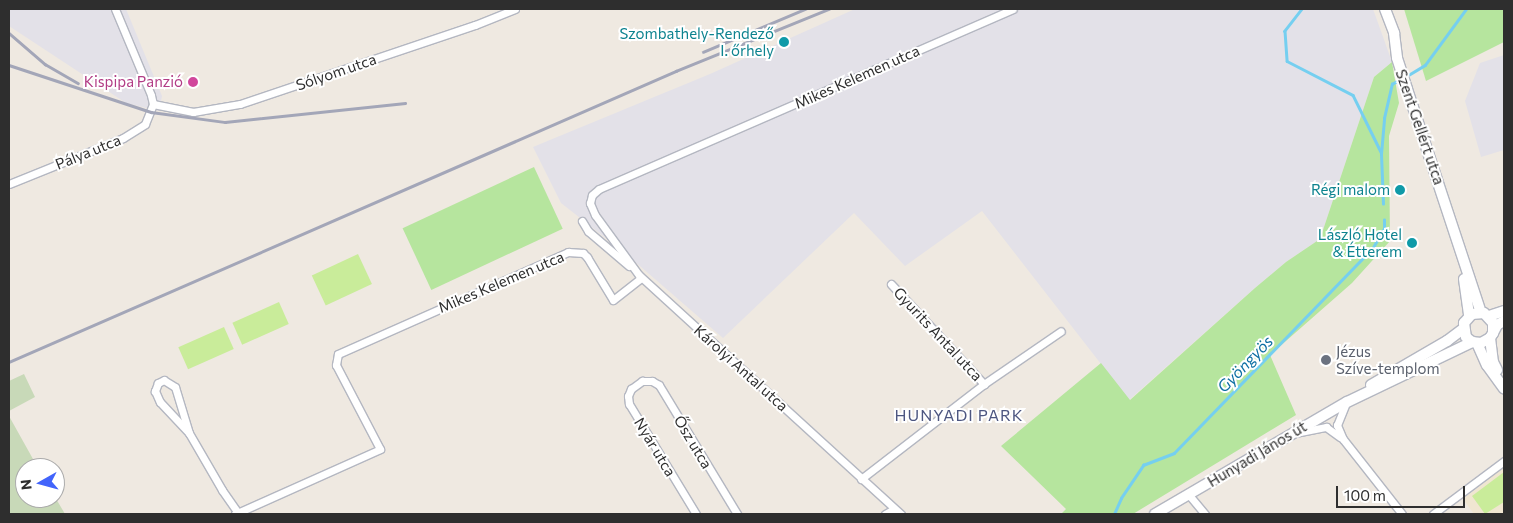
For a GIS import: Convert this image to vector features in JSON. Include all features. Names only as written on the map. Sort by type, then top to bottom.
[{"type":"street","points":[[115,9],[149,88],[153,104]]},
{"type":"street","name":"Sólyom utca","points":[[153,104],[193,112],[220,109],[499,12],[515,9]]},
{"type":"street","name":"Mikes Kelemen utca","points":[[237,514],[380,449],[336,365],[338,354],[568,252],[583,253],[587,257],[613,300],[642,278],[595,215],[590,202],[592,195],[599,188],[1013,9]]},
{"type":"street","name":"Szent Gellért utca","points":[[1385,9],[1394,33],[1401,70],[1407,89],[1458,244],[1485,315]]},
{"type":"street","name":"Pálya utca","points":[[9,184],[133,134],[145,124],[153,104]]},
{"type":"street","name":"Károlyi Antal utca","points":[[582,221],[588,231],[901,514]]},
{"type":"street","name":"Szent Gellért utca","points":[[1458,244],[1469,315]]},
{"type":"street","name":"Gyurits Antal utca","points":[[891,284],[984,384]]},
{"type":"street","points":[[1504,312],[1469,315],[1463,329],[1466,337],[1475,343],[1504,388]]},
{"type":"street","points":[[1485,315],[1493,323],[1491,336],[1493,362],[1504,384]]},
{"type":"street","points":[[1475,343],[1491,336],[1497,325],[1504,321]]},
{"type":"street","name":"Hunyadi János út","points":[[1359,395],[1374,382],[1447,341],[1463,329]]},
{"type":"street","points":[[862,479],[984,384],[1061,331]]},
{"type":"street","name":"Hunyadi János út","points":[[1155,514],[1359,395],[1475,343]]},
{"type":"street","points":[[189,433],[175,387],[164,380],[158,382],[155,391],[160,402],[189,433],[237,514]]},
{"type":"street","name":"Nyár utca","points":[[642,381],[631,389],[628,396],[629,404],[696,514]]},
{"type":"street","name":"Ősz utca","points":[[642,381],[652,381],[659,385],[737,514]]},
{"type":"street","points":[[1347,402],[1337,425],[1343,439],[1402,514]]},
{"type":"street","points":[[1292,433],[1304,433],[1316,428],[1326,427],[1343,439]]},
{"type":"street","points":[[1433,514],[1504,461]]},
{"type":"street","points":[[1189,495],[1205,514]]},
{"type":"street","points":[[885,514],[894,509]]},
{"type":"shaded area","points":[[9,9],[126,9],[162,96],[159,111],[126,103],[9,26]]},
{"type":"shaded area","points":[[855,9],[1373,9],[1392,62],[1374,77],[1320,239],[1286,262],[1255,288],[1129,400],[982,211],[905,266],[854,213],[723,338],[626,254],[561,203],[533,147],[710,74]]},
{"type":"shaded area","points":[[1504,55],[1504,150],[1481,157],[1465,101],[1480,63]]},
{"type":"shaded area","points":[[1504,468],[1504,514],[1474,514],[1463,499]]},
{"type":"green space","points":[[1404,9],[1504,9],[1504,42],[1426,81]]},
{"type":"green space","points":[[1392,62],[1399,103],[1389,136],[1390,241],[1352,283],[1270,355],[1296,415],[1133,514],[1061,514],[1066,509],[1001,446],[1101,363],[1130,400],[1255,288],[1286,262],[1320,239],[1374,77]]},
{"type":"green space","points":[[534,167],[563,229],[431,290],[403,228]]},
{"type":"green space","points":[[358,254],[372,284],[326,305],[312,276]]},
{"type":"green space","points":[[279,302],[289,324],[242,345],[232,323]]},
{"type":"green space","points":[[224,327],[234,349],[188,369],[178,347]]},
{"type":"green space","points":[[24,374],[35,397],[9,411],[9,381]]},
{"type":"green space","points":[[9,416],[32,458],[15,458],[15,508],[61,508],[65,514],[9,514]]},
{"type":"green space","points":[[1504,472],[1504,502],[1485,514],[1472,496]]},
{"type":"waterway","name":"Gyöngyös","points":[[1302,9],[1285,31],[1287,61],[1353,95],[1381,152]]},
{"type":"waterway","name":"Gyöngyös","points":[[1405,77],[1425,65],[1466,9]]},
{"type":"waterway","name":"Gyöngyös","points":[[1383,204],[1381,154],[1384,118],[1392,84],[1400,79]]},
{"type":"waterway","name":"Gyöngyös","points":[[1114,514],[1121,498],[1143,465],[1174,453],[1372,249],[1384,228],[1384,220]]},
{"type":"railway","points":[[703,52],[805,9]]},
{"type":"railway","points":[[9,362],[676,71],[829,9]]},
{"type":"railway","points":[[9,33],[45,64],[78,83]]},
{"type":"railway","points":[[9,65],[151,112],[225,122],[405,103]]},
{"type":"place","name":"Szombathely-Rendező I. őrhely","points":[[784,42]]},
{"type":"place","name":"Kispipa Panzió","points":[[193,82]]},
{"type":"place","name":"Régi malom","points":[[1400,190]]},
{"type":"place","name":"László Hotel & Étterem","points":[[1412,243]]},
{"type":"place","name":"Jézus Szíve-templom","points":[[1326,360]]},
{"type":"district","name":"HUNYADI PARK","points":[[959,415]]}]
